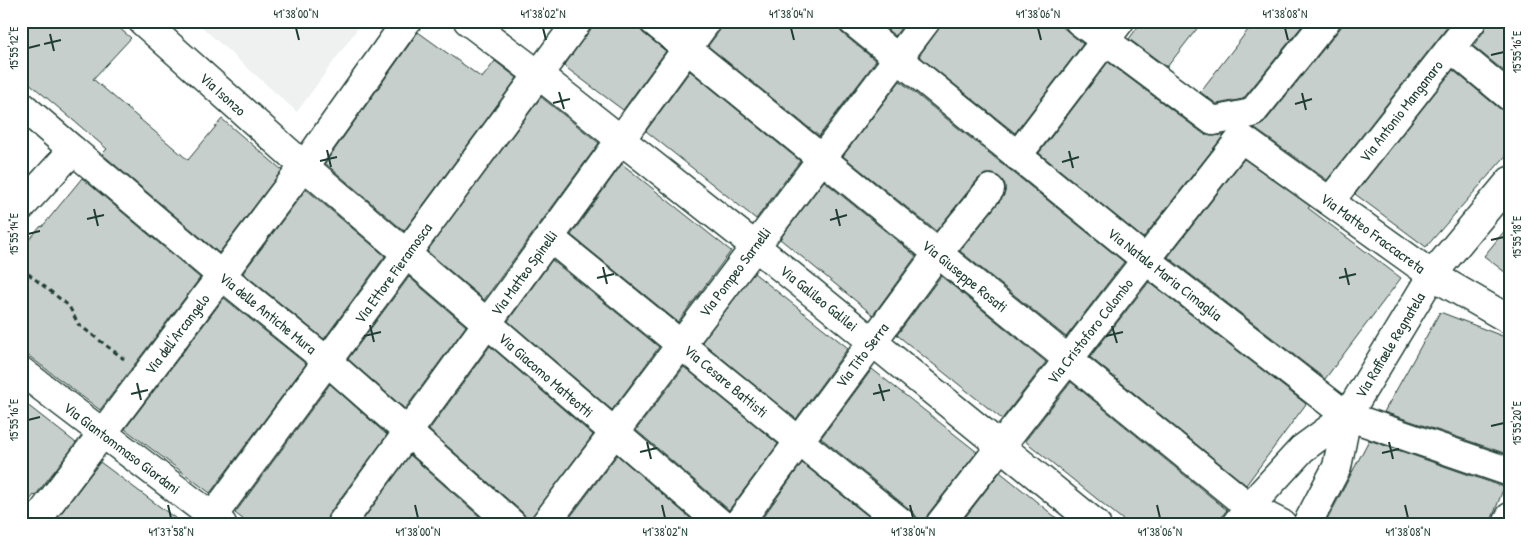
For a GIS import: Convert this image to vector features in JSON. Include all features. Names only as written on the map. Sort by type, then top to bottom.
[{"type":"street","name":"Via Isonzo","points":[[142,21],[304,166]]},
{"type":"street","name":"Via dell'Arcangelo","points":[[34,524],[304,166],[407,21]]},
{"type":"street","name":"Via Galileo Galilei","points":[[468,21],[755,246],[1096,524]]},
{"type":"street","name":"Via Ettore Fieramosca","points":[[214,521],[327,361],[578,21]]},
{"type":"street","name":"Via Giuseppe Rosati","points":[[653,21],[1068,360],[1242,515],[1282,524]]},
{"type":"street","name":"Via Matteo Spinelli","points":[[351,520],[407,432],[706,21]]},
{"type":"street","name":"Via Natale Maria Cimaglia","points":[[852,21],[1146,260],[1347,416],[1510,472]]},
{"type":"street","name":"Via Pompeo Sarnelli","points":[[545,524],[926,21]]},
{"type":"street","points":[[1079,21],[1113,31],[1214,121],[1252,113],[1326,21]]},
{"type":"street","name":"Via Antonio Manganaro","points":[[1330,202],[1472,21]]},
{"type":"street","points":[[1017,156],[1113,31]]},
{"type":"street","points":[[1451,48],[1510,98]]},
{"type":"street","name":"Via delle Antiche Mura","points":[[21,105],[221,275],[327,361],[512,524]]},
{"type":"street","name":"Via Matteo Fraccacreta","points":[[1241,138],[1432,275],[1510,320]]},
{"type":"street","name":"Via Cristoforo Colombo","points":[[940,524],[1241,138]]},
{"type":"street","points":[[21,207],[72,150]]},
{"type":"street","name":"Via Giacomo Matteotti","points":[[304,166],[721,524]]},
{"type":"street","name":"Via Raffaele Regnatela","points":[[1347,416],[1432,275],[1510,181]]},
{"type":"street","name":"Via Tito Serra","points":[[738,524],[938,254],[990,189]]},
{"type":"street","name":"Via Cesare Battisti","points":[[549,237],[903,524]]},
{"type":"street","name":"Via Giantommaso Giordani","points":[[21,372],[214,521]]},
{"type":"street","points":[[1242,515],[1302,449],[1347,416]]},
{"type":"street","points":[[1307,524],[1337,467],[1347,416]]},
{"type":"street","points":[[1507,524],[1510,517]]},
{"type":"street","points":[[21,521],[25,524]]},
{"type":"path","points":[[21,268],[69,306],[78,324],[146,375]]},
{"type":"shaded area","points":[[195,21],[363,21],[297,112]]},
{"type":"building","points":[[21,21],[111,21],[131,38],[93,79],[188,160],[222,119],[282,170],[219,253],[102,154],[107,149],[21,76]]},
{"type":"building","points":[[596,21],[638,21],[643,33],[666,51],[623,110],[564,66]]},
{"type":"building","points":[[722,21],[837,21],[842,33],[876,61],[819,136],[708,46],[720,30]]},
{"type":"building","points":[[877,21],[906,21],[895,36]]},
{"type":"building","points":[[941,21],[1055,21],[1083,44],[1015,133],[919,56],[938,30]]},
{"type":"building","points":[[1142,21],[1203,21],[1167,67],[1129,39]]},
{"type":"building","points":[[1255,21],[1306,21],[1243,99],[1217,104],[1200,92]]},
{"type":"building","points":[[1346,21],[1452,21],[1327,180],[1254,128],[1264,123]]},
{"type":"building","points":[[1487,21],[1510,21],[1510,76],[1473,46],[1484,31]]},
{"type":"building","points":[[418,32],[482,78],[495,61],[517,78],[404,231],[325,163]]},
{"type":"building","points":[[1108,62],[1204,134],[1210,136],[1224,135],[1143,238],[1039,153]]},
{"type":"building","points":[[1453,70],[1500,109],[1510,112],[1510,151],[1426,247],[1355,194]]},
{"type":"building","points":[[690,71],[800,161],[756,219],[646,131]]},
{"type":"building","points":[[900,81],[1124,262],[1066,337],[960,251],[1002,198],[1005,192],[1005,184],[999,177],[993,174],[985,174],[978,179],[936,231],[843,156]]},
{"type":"building","points":[[541,97],[599,143],[484,300],[427,251]]},
{"type":"building","points":[[1244,159],[1310,206],[1308,208],[1401,278],[1325,379],[1168,257]]},
{"type":"building","points":[[622,164],[731,251],[678,322],[571,235]]},
{"type":"building","points":[[82,178],[200,278],[100,410],[21,350],[21,249],[42,227]]},
{"type":"building","points":[[824,181],[916,256],[873,315],[780,239]]},
{"type":"building","points":[[306,189],[385,256],[324,339],[243,273]]},
{"type":"building","points":[[1510,224],[1510,276],[1484,256]]},
{"type":"building","points":[[552,260],[659,347],[612,410],[508,321]]},
{"type":"building","points":[[754,273],[848,348],[796,419],[702,342]]},
{"type":"building","points":[[941,276],[1046,362],[1002,419],[897,335]]},
{"type":"building","points":[[409,277],[466,326],[405,409],[348,359]]},
{"type":"building","points":[[1149,282],[1306,404],[1246,485],[1090,357]]},
{"type":"building","points":[[224,298],[306,364],[210,493],[125,429]]},
{"type":"building","points":[[1440,312],[1510,339],[1510,455],[1384,412]]},
{"type":"building","points":[[490,346],[593,435],[533,515],[530,524],[527,524],[527,519],[522,512],[429,430]]},
{"type":"building","points":[[684,367],[778,444],[729,510],[636,430]]},
{"type":"building","points":[[872,369],[977,452],[928,514],[925,524],[918,524],[913,512],[821,438]]},
{"type":"building","points":[[1071,382],[1227,510],[1223,515],[1221,524],[1128,524],[1025,441]]},
{"type":"building","points":[[330,384],[387,435],[328,515],[326,524],[249,524],[235,513]]},
{"type":"building","points":[[21,400],[76,443],[25,506],[21,506]]},
{"type":"building","points":[[1369,440],[1504,487],[1490,524],[1325,524]]},
{"type":"building","points":[[410,455],[488,524],[360,524]]},
{"type":"building","points":[[617,455],[697,524],[565,524]]},
{"type":"building","points":[[100,462],[183,524],[68,524],[59,516]]},
{"type":"building","points":[[802,463],[878,524],[758,524]]},
{"type":"building","points":[[1000,472],[1021,489],[1064,524],[960,524]]}]
